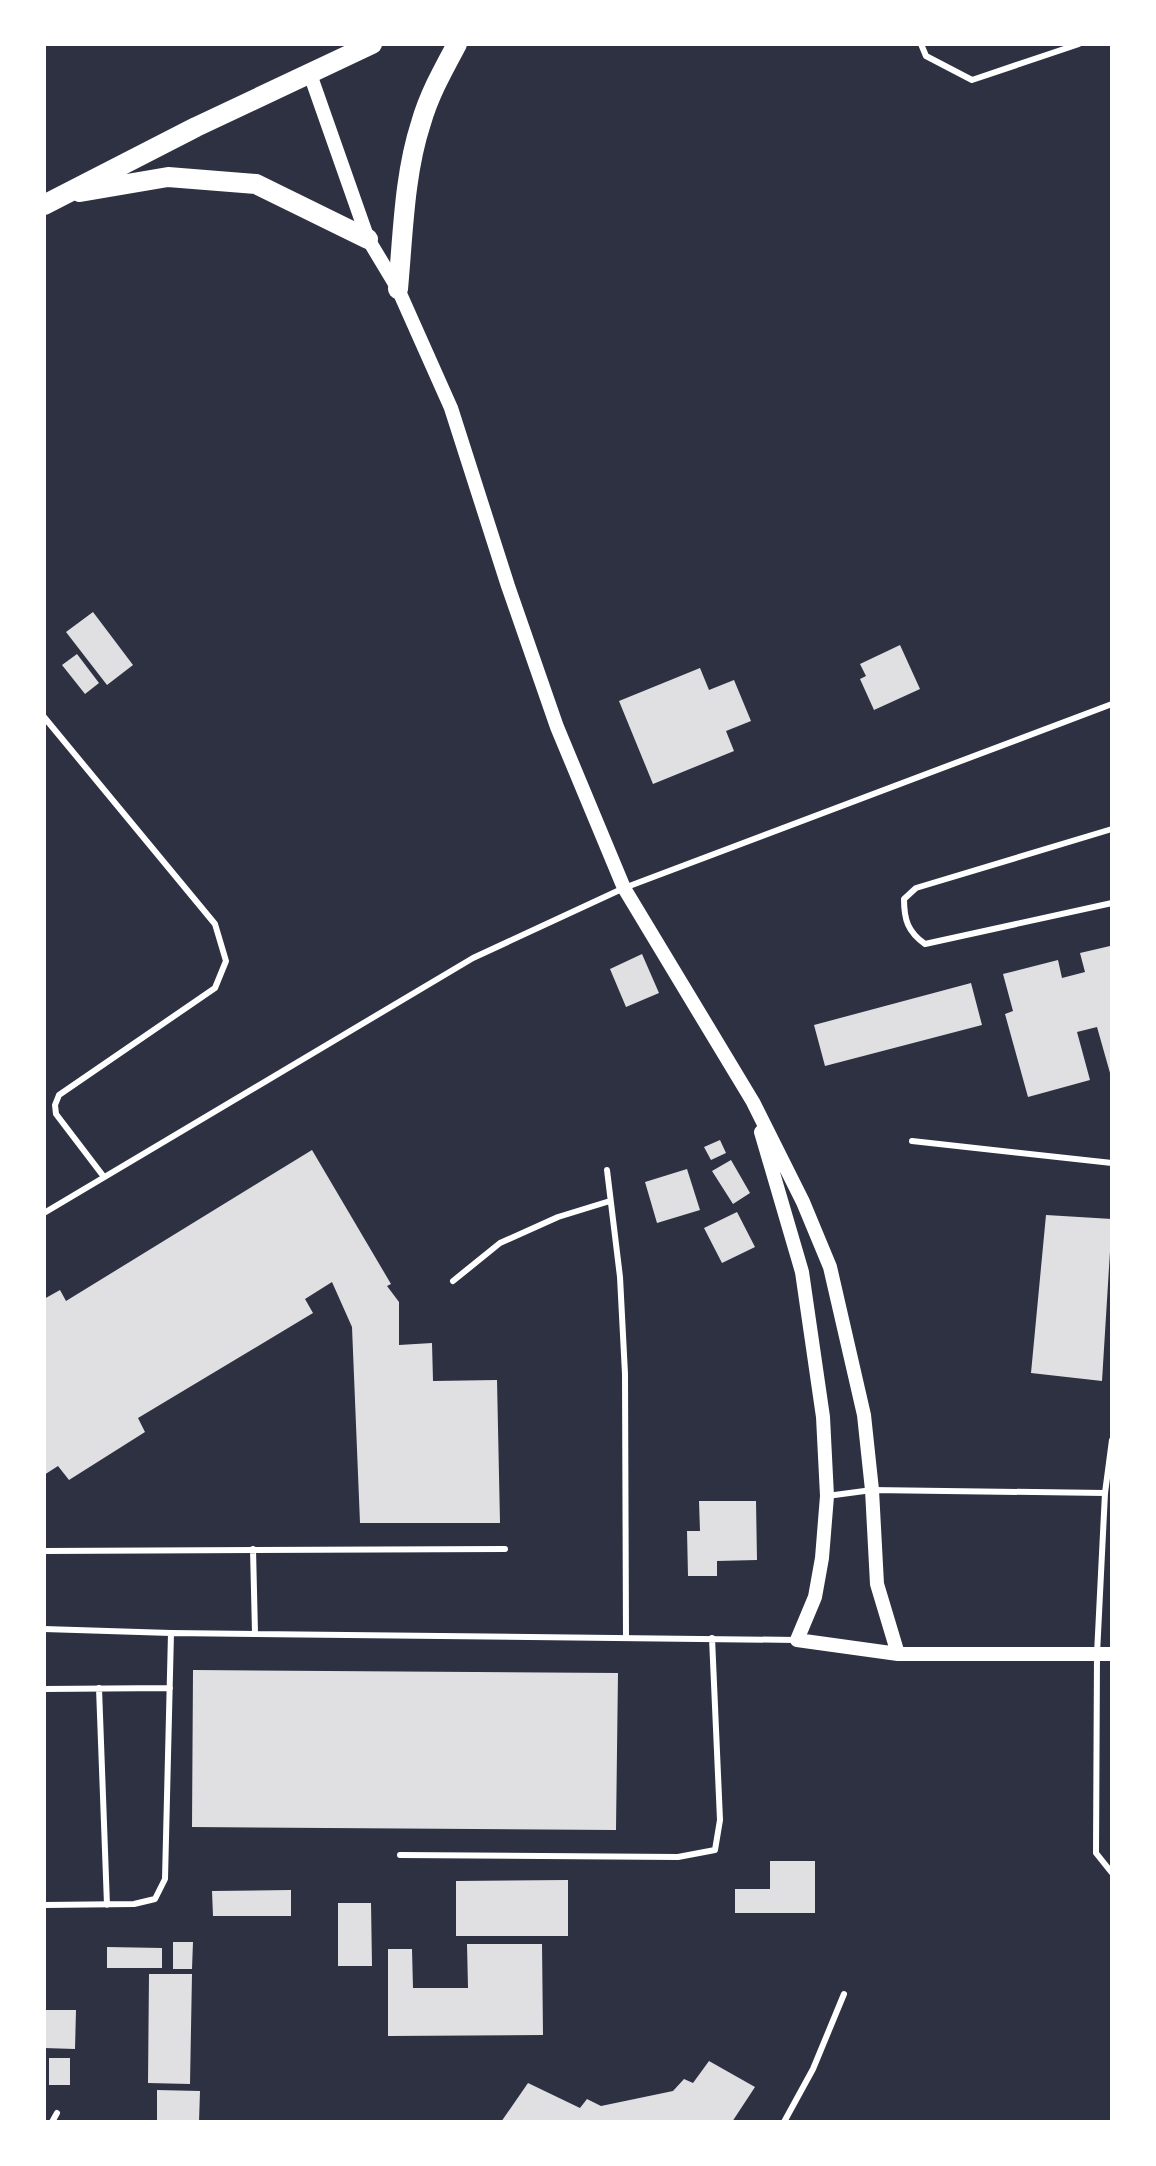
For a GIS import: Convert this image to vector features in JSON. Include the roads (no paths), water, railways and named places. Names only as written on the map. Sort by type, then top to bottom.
[{"type":"main road","points":[[52,200],[196,127],[372,44]]},
{"type":"main road","points":[[398,289],[410,174],[420,125],[434,88],[457,44]]},
{"type":"main road","points":[[52,200],[168,177],[256,184],[368,239]]},
{"type":"street","points":[[310,74],[368,239],[398,289],[451,408],[557,727],[624,888],[753,1102],[803,1202],[830,1267],[864,1415],[877,1584],[898,1654]]},
{"type":"street","points":[[753,1102],[802,1272],[823,1417],[827,1496],[822,1558],[815,1597],[797,1640],[898,1654],[1104,1654]]},
{"type":"lane","points":[[921,44],[926,56],[972,80],[1079,44]]},
{"type":"lane","points":[[44,1213],[473,958],[624,888],[1112,704]]},
{"type":"lane","points":[[44,717],[215,924],[226,961],[215,988],[59,1095],[56,1114],[104,1177]]},
{"type":"lane","points":[[1112,829],[916,888],[904,899],[904,914],[912,935],[925,944],[1112,903]]},
{"type":"lane","points":[[912,1141],[1112,1163]]},
{"type":"lane","points":[[607,1170],[620,1277],[625,1374],[626,1637]]},
{"type":"lane","points":[[453,1281],[500,1243],[558,1217],[610,1201]]},
{"type":"lane","points":[[1112,1440],[1105,1493],[1109,1512],[1096,1853],[1112,1873]]},
{"type":"lane","points":[[827,1496],[872,1490],[1105,1493]]},
{"type":"lane","points":[[253,1549],[255,1633]]},
{"type":"lane","points":[[44,1551],[505,1549]]},
{"type":"lane","points":[[44,1629],[797,1640]]},
{"type":"lane","points":[[44,1905],[134,1904],[155,1899],[165,1879],[171,1633]]},
{"type":"lane","points":[[400,1855],[678,1857],[715,1850],[720,1820],[712,1638]]},
{"type":"lane","points":[[99,1688],[107,1905]]},
{"type":"lane","points":[[44,1689],[170,1688]]},
{"type":"lane","points":[[784,2122],[813,2069],[844,1994]]},
{"type":"lane","points":[[52,2122],[57,2113]]}]
